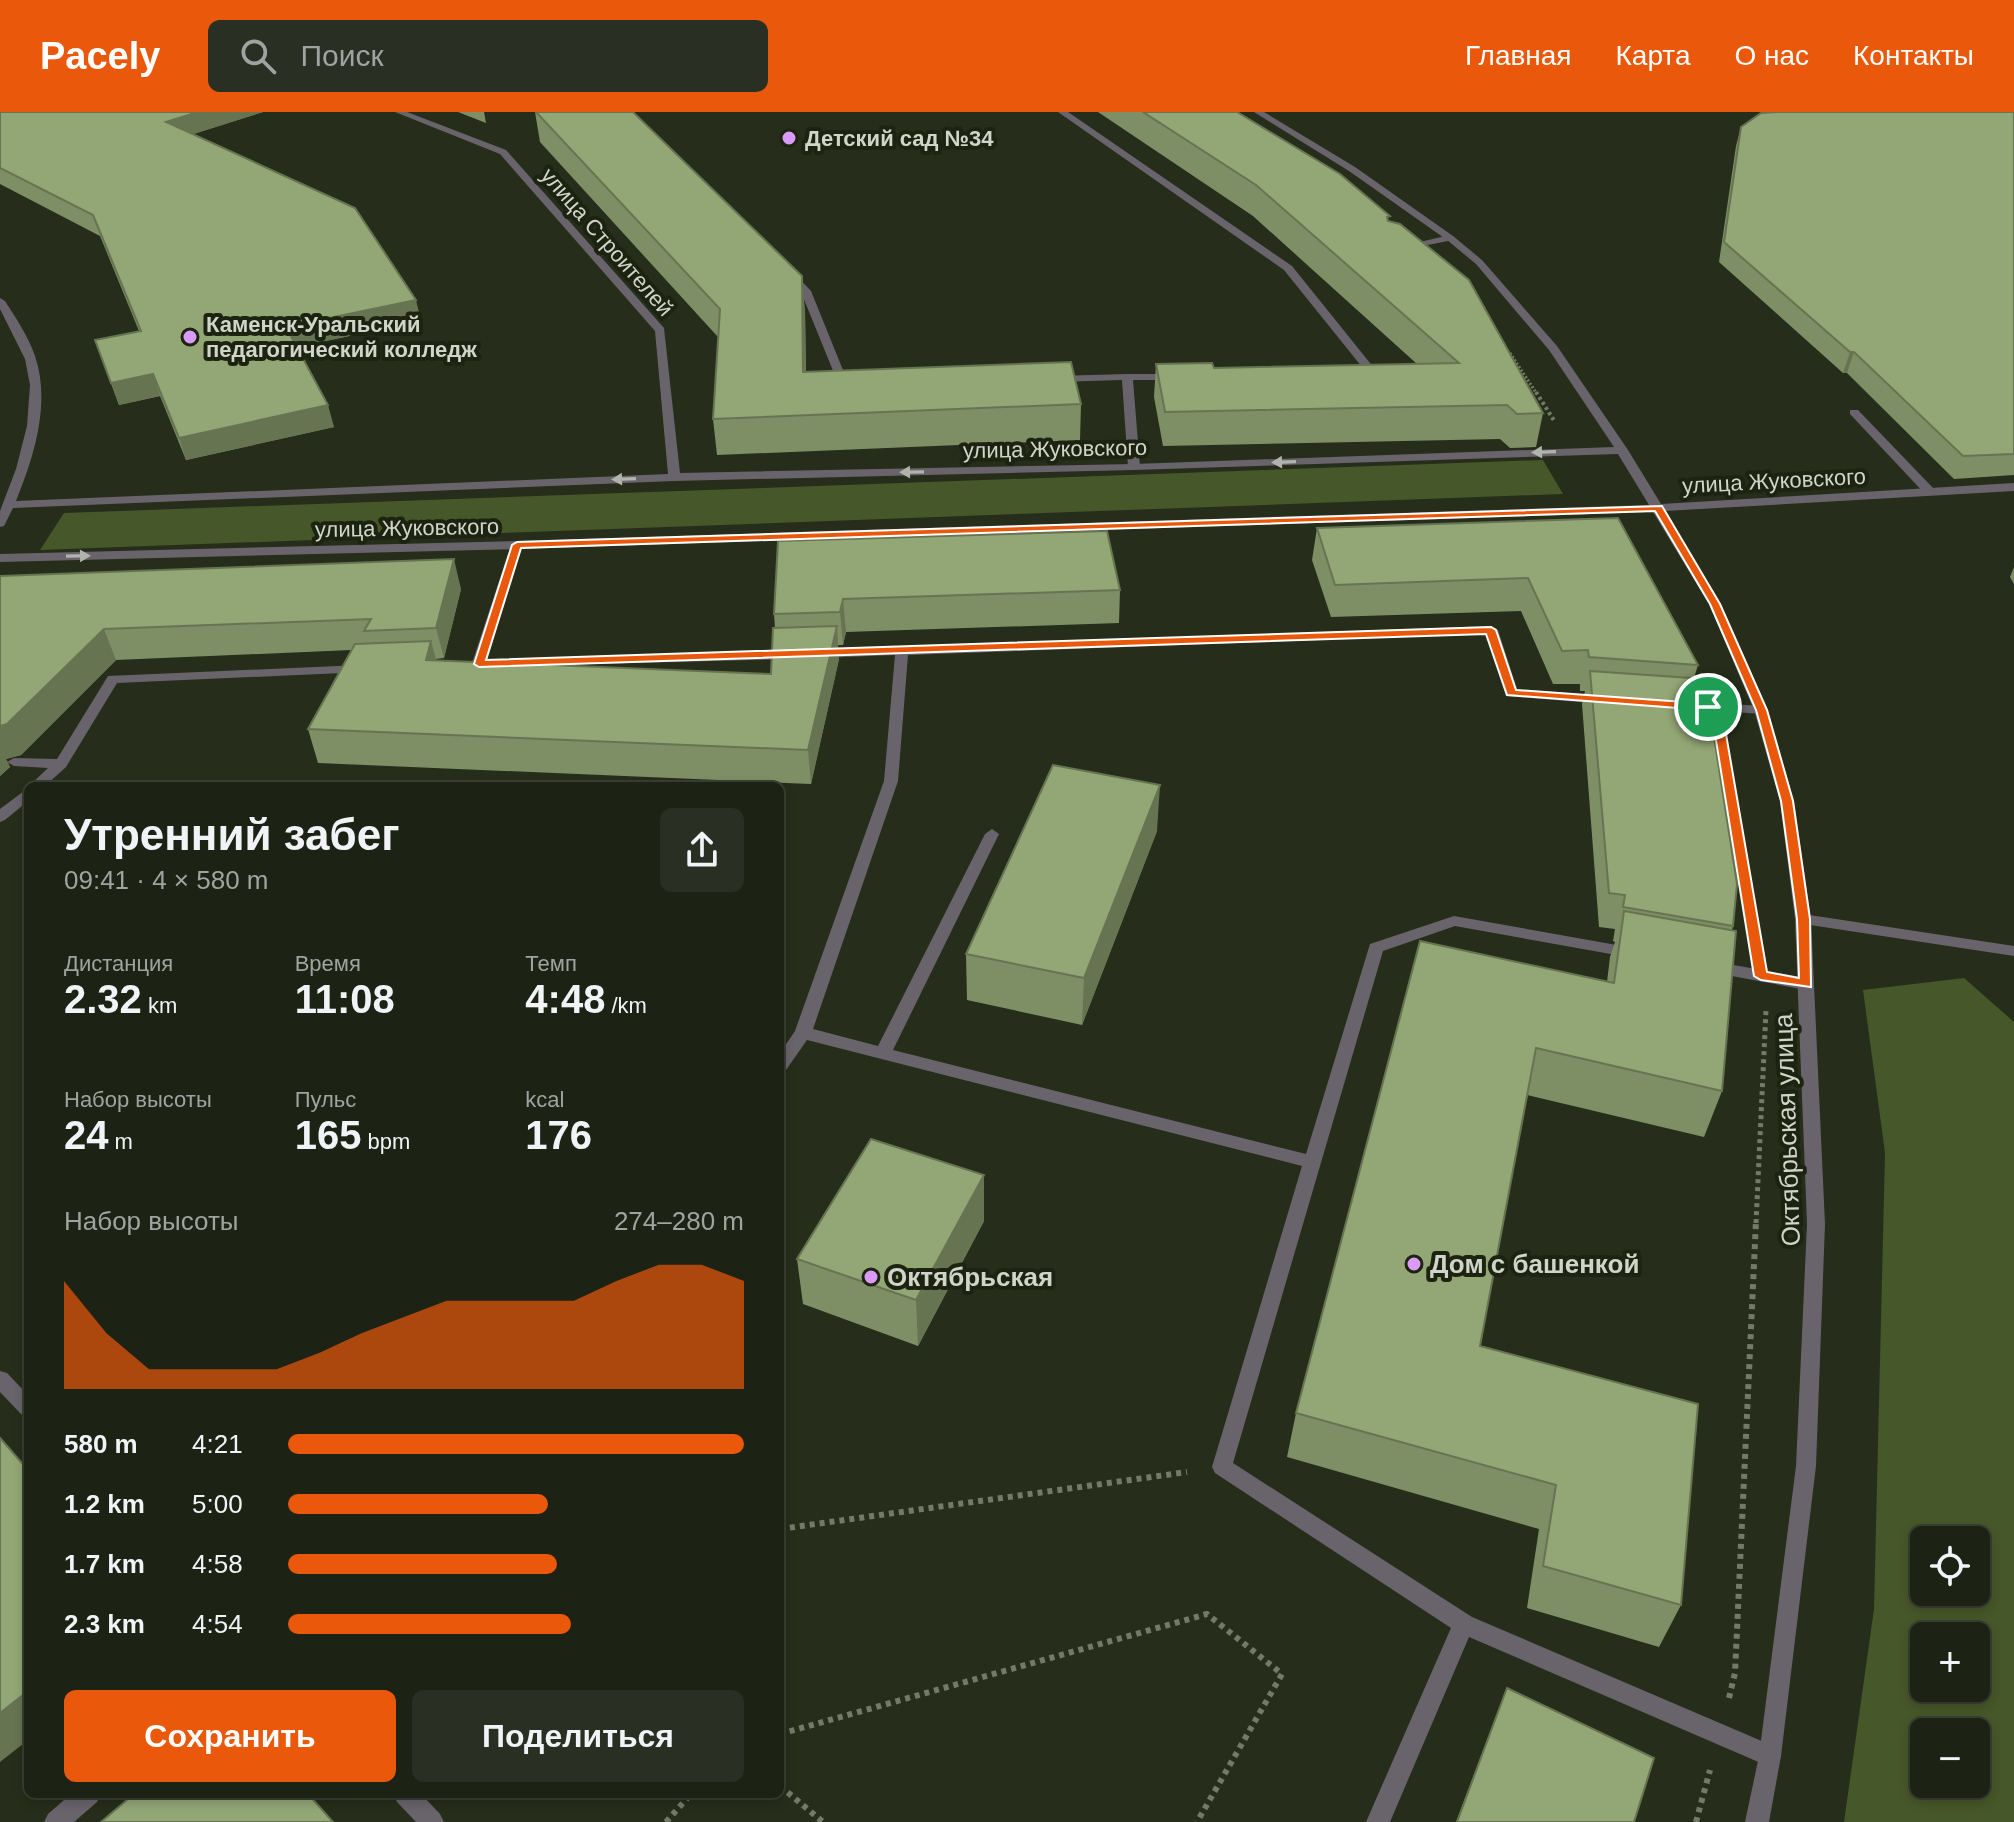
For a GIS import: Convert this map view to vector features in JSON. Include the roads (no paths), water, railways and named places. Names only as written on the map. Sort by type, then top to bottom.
[{"type":"street","name":"улица Строителей","points":[[399,112],[503,152],[660,330],[674,477]]},
{"type":"street","points":[[1062,112],[1293,267],[1374,375],[1358,375]]},
{"type":"street","name":"Октябрьская улица","points":[[1258,112],[1352,169],[1450,238],[1479,262],[1553,348],[1622,450],[1715,604],[1761,710],[1787,801],[1803,919],[1816,1224],[1806,1466],[1770,1756],[1757,1822]]},
{"type":"street","points":[[1390,250],[1450,238]]},
{"type":"street","points":[[784,269],[806,291],[843,383],[859,383]]},
{"type":"street","points":[[0,301],[25,343],[34,371],[33,437],[0,523]]},
{"type":"street","points":[[1127,377],[1134,467]]},
{"type":"street","points":[[1049,379],[1189,377]]},
{"type":"street","points":[[1854,412],[1930,492]]},
{"type":"street","name":"улица Жуковского","points":[[9,505],[674,477],[1134,467],[1622,450]]},
{"type":"street","name":"улица Жуковского","points":[[0,558],[517,545],[1658,508],[2014,487]]},
{"type":"street","points":[[479,664],[517,545]]},
{"type":"street","points":[[463,664],[1491,630],[1511,693],[1617,700]]},
{"type":"street","points":[[784,1060],[803,1033],[891,781],[902,651]]},
{"type":"street","points":[[41,782],[61,764],[113,679],[368,668]]},
{"type":"street","points":[[1677,705],[1761,710]]},
{"type":"street","points":[[14,762],[61,764]]},
{"type":"street","points":[[0,817],[24,796]]},
{"type":"street","points":[[883,1053],[992,834]]},
{"type":"street","points":[[1803,919],[2014,951]]},
{"type":"street","points":[[1654,956],[1454,921],[1376,948],[1222,1467],[1464,1624],[1770,1756]]},
{"type":"street","points":[[1700,965],[1806,984]]},
{"type":"street","points":[[803,1033],[1312,1162]]},
{"type":"street","points":[[0,1379],[24,1404]]},
{"type":"street","points":[[1378,1822],[1464,1624]]},
{"type":"street","points":[[56,1822],[84,1798]]},
{"type":"street","points":[[409,1798],[432,1822]]},
{"type":"place","name":"Детский сад №34","points":[[789,138]]},
{"type":"place","name":"Каменск-Уральский педагогический колледж","points":[[190,337]]},
{"type":"place","name":"Дом с башенкой","points":[[1414,1264]]},
{"type":"place","name":"Октябрьская","points":[[871,1277]]}]
